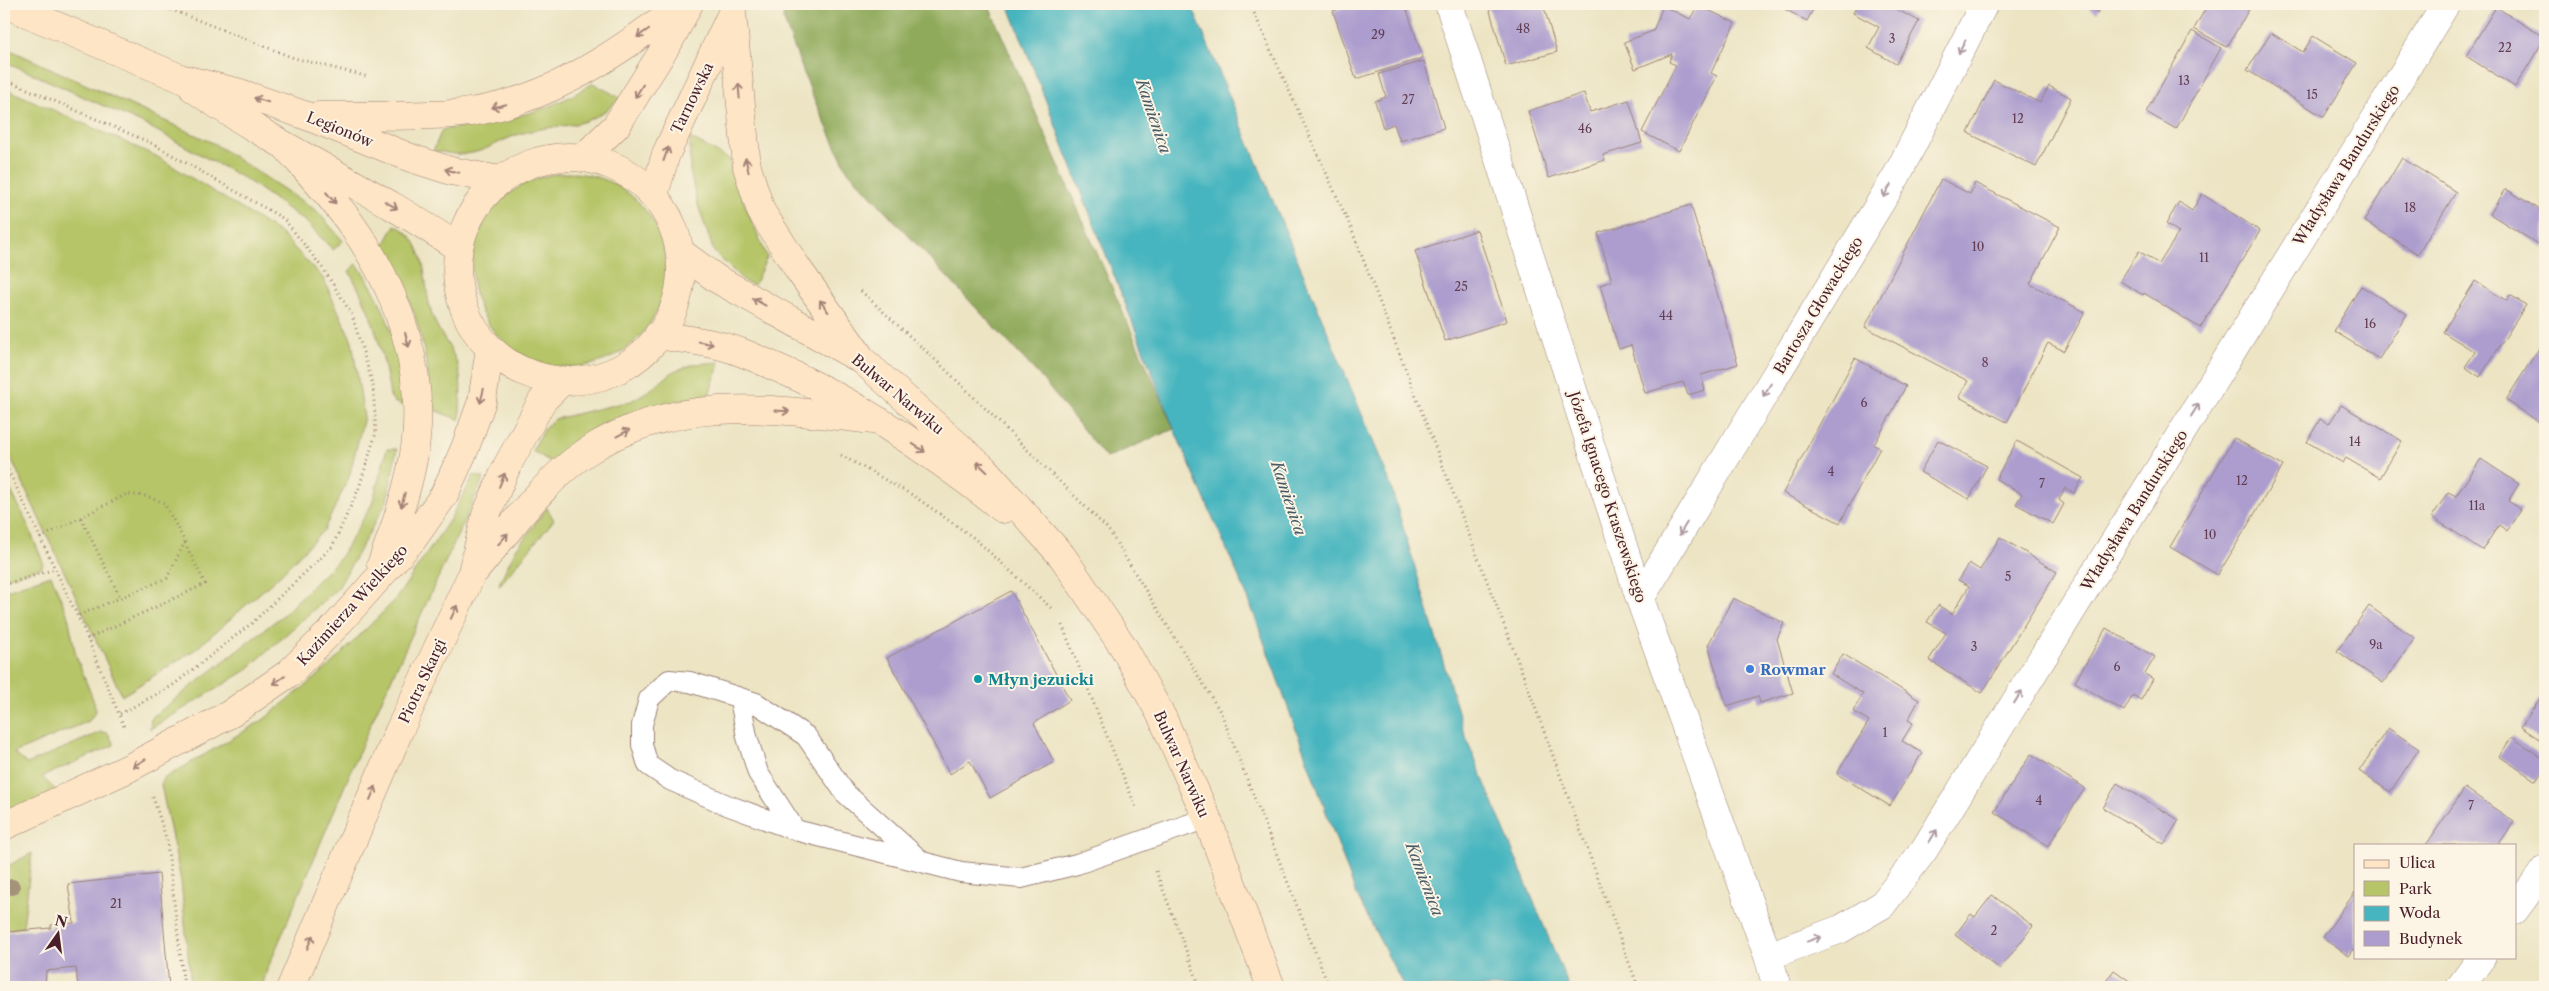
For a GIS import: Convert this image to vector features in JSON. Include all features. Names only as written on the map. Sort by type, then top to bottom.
[{"type":"main road","name":"Legionów","points":[[5,4],[180,78],[237,92],[307,116],[411,158],[451,171],[500,180]]},
{"type":"main road","points":[[307,116],[452,114],[497,107],[527,98],[565,82],[644,34],[682,4]]},
{"type":"main road","points":[[583,158],[616,126],[665,49],[689,4]]},
{"type":"main road","points":[[734,8],[746,167],[761,211],[802,276],[862,360]]},
{"type":"main road","name":"Tarnowska","points":[[654,195],[666,154],[734,8]]},
{"type":"main road","name":"Legionów","points":[[180,78],[225,110],[287,148],[390,204],[457,247]]},
{"type":"main road","points":[[287,148],[351,224],[386,282],[405,333],[414,366],[418,412],[413,459],[398,519],[374,583]]},
{"type":"main road","points":[[554,158],[583,158],[610,164],[634,177],[654,195],[670,222],[680,252],[680,285],[670,318],[651,346],[623,368],[589,379],[562,381],[535,376],[511,364],[490,348],[470,322],[459,292],[457,247],[479,202],[500,180],[525,166],[554,158]]},
{"type":"main road","name":"Bulwar Narwiku","points":[[680,252],[717,279],[862,360],[984,469],[1062,556],[1124,648],[1162,717],[1207,818],[1271,987]]},
{"type":"main road","name":"Bulwar Narwiku","points":[[658,335],[726,348],[756,359],[837,396],[879,420],[976,487],[1062,556]]},
{"type":"main road","name":"Kazimierza Wielkiego","points":[[4,826],[140,762],[230,714],[289,673],[335,627],[413,539],[444,495],[465,448],[482,401],[490,348]]},
{"type":"main road","name":"Piotra Skargi","points":[[291,987],[399,731],[471,576],[486,516],[507,466],[542,400],[562,381]]},
{"type":"main road","points":[[471,576],[548,486],[585,454],[637,426],[692,411],[738,409],[806,412],[879,420]]},
{"type":"street","name":"Józefa Ignacego Kraszewskiego","points":[[1449,4],[1640,600],[1768,956],[1777,987]]},
{"type":"street","name":"Bartosza Głowackiego","points":[[1640,600],[1897,175],[1984,4]]},
{"type":"street","name":"Władysława Bandurskiego","points":[[1768,956],[1841,929],[1882,905],[1924,850],[2446,4]]},
{"type":"street","points":[[2516,909],[2545,869]]},
{"type":"street","points":[[2460,987],[2481,958]]},
{"type":"lane","points":[[922,862],[845,793],[806,736],[756,703],[690,682],[669,680],[649,700],[642,725],[642,745],[648,766],[670,780],[702,795],[795,830],[961,872],[1021,878],[1077,864],[1207,818]]},
{"type":"lane","points":[[740,699],[747,737],[758,773],[795,830]]},
{"type":"path","points":[[157,4],[294,58],[376,79]]},
{"type":"path","points":[[1250,4],[1351,228],[1524,677],[1638,987]]},
{"type":"path","points":[[4,79],[153,144],[284,219],[324,270],[352,315],[373,384],[376,433],[359,488],[332,547],[252,623],[172,686],[118,715],[77,616],[4,461]]},
{"type":"path","points":[[836,452],[914,496],[974,538],[1057,613]]},
{"type":"path","points":[[4,474],[12,479]]},
{"type":"path","points":[[40,538],[127,494],[146,496],[164,503],[205,584],[87,639]]},
{"type":"path","points":[[81,518],[120,597]]},
{"type":"path","points":[[77,616],[167,578],[184,542]]},
{"type":"path","points":[[4,585],[54,569]]},
{"type":"path","points":[[1060,621],[1132,793],[1162,890],[1200,987]]},
{"type":"path","points":[[140,762],[167,841],[184,987]]},
{"type":"green space","points":[[786,4],[988,4],[1174,429],[1106,458],[1039,375],[847,170],[813,97],[783,18]]},
{"type":"green space","points":[[4,47],[213,143],[317,211],[343,241],[333,250],[306,222],[247,180],[148,126],[4,61]]},
{"type":"green space","points":[[593,83],[620,98],[607,110],[594,117],[570,125],[529,131],[471,153],[456,154],[433,151],[442,130],[483,124],[539,110],[575,94]]},
{"type":"green space","points":[[4,88],[156,156],[279,232],[323,278],[352,341],[364,417],[349,477],[324,530],[277,578],[196,649],[122,696],[4,443],[4,346],[10,343],[4,327]]},
{"type":"green space","points":[[690,138],[729,159],[743,200],[767,257],[754,285],[745,282],[714,252],[697,202],[690,171]]},
{"type":"green space","points":[[569,173],[597,177],[615,185],[630,195],[644,209],[654,224],[662,242],[666,270],[662,298],[654,316],[644,331],[630,345],[615,355],[597,363],[569,367],[541,363],[523,355],[508,345],[494,331],[484,316],[476,298],[472,270],[476,242],[484,224],[494,209],[508,195],[523,185],[541,177]]},
{"type":"green space","points":[[395,225],[406,232],[419,250],[432,316],[457,363],[461,384],[460,420],[431,409],[423,344],[411,305],[383,247]]},
{"type":"green space","points":[[357,264],[377,297],[391,332],[400,368],[404,406],[394,402],[390,396],[376,331],[349,271]]},
{"type":"green space","points":[[720,362],[709,395],[663,405],[617,419],[584,437],[553,463],[532,451],[544,429],[555,419],[631,401],[653,388],[674,371],[694,364]]},
{"type":"green space","points":[[387,449],[397,449],[387,501],[338,588],[244,672],[150,729],[151,718],[283,615],[340,558],[372,504]]},
{"type":"green space","points":[[474,475],[484,478],[372,721],[267,970],[262,987],[191,987],[181,881],[161,785],[163,779],[263,720],[327,668],[395,600],[449,521]]},
{"type":"green space","points":[[4,478],[23,514],[43,562],[42,567],[4,579]]},
{"type":"green space","points":[[547,508],[554,520],[499,586],[516,549]]},
{"type":"green space","points":[[51,575],[68,616],[76,656],[96,711],[89,721],[14,753],[27,764],[101,732],[108,733],[114,745],[42,777],[64,798],[4,826],[4,591]]},
{"type":"green space","points":[[32,853],[23,927],[5,930],[4,941],[4,868]]},
{"type":"water","name":"Kamienica","points":[[1008,4],[1191,4],[1388,477],[1465,735],[1569,987],[1404,987],[1356,894],[1248,598],[1174,429]]},
{"type":"building","points":[[1355,4],[1405,4],[1423,58],[1356,79],[1333,11]]},
{"type":"building","points":[[1488,4],[1543,4],[1557,52],[1506,66]]},
{"type":"building","points":[[1775,4],[1816,4],[1807,21]]},
{"type":"building","points":[[1858,4],[1886,4],[1919,21],[1896,64],[1868,48],[1879,27],[1853,13]]},
{"type":"building","points":[[2081,4],[2102,4],[2097,13]]},
{"type":"building","points":[[2208,4],[2252,4],[2227,47],[2194,29]]},
{"type":"building","points":[[1698,5],[1735,23],[1711,73],[1717,76],[1679,151],[1642,132],[1676,65],[1669,62],[1672,54],[1635,69],[1624,42],[1653,31],[1663,6],[1690,19]]},
{"type":"building","points":[[2496,7],[2545,38],[2515,87],[2466,56]]},
{"type":"building","points":[[2192,31],[2221,48],[2176,129],[2146,112]]},
{"type":"building","points":[[2271,33],[2303,52],[2313,36],[2357,63],[2324,117],[2247,70]]},
{"type":"building","points":[[1424,61],[1444,128],[1400,141],[1394,124],[1383,128],[1375,101],[1386,97],[1379,74]]},
{"type":"building","points":[[1994,80],[2040,103],[2049,86],[2071,98],[2036,167],[1968,133]]},
{"type":"building","points":[[1584,93],[1590,112],[1629,100],[1642,143],[1603,155],[1605,160],[1549,178],[1528,111]]},
{"type":"building","points":[[2402,158],[2456,192],[2418,254],[2364,221]]},
{"type":"building","points":[[1941,179],[1970,194],[1975,183],[2060,227],[2030,284],[2085,312],[2064,351],[2048,343],[2007,422],[1959,397],[1968,381],[1865,327]]},
{"type":"building","points":[[2506,189],[2545,213],[2544,248],[2490,214]]},
{"type":"building","points":[[2202,194],[2260,231],[2200,328],[2144,293],[2143,295],[2120,281],[2139,251],[2159,264],[2179,232],[2166,224],[2179,202],[2192,211]]},
{"type":"building","points":[[1691,205],[1738,364],[1701,375],[1705,390],[1688,395],[1683,382],[1645,393],[1631,345],[1619,349],[1600,285],[1612,281],[1598,233]]},
{"type":"building","points":[[1477,230],[1507,321],[1445,341],[1415,251]]},
{"type":"building","points":[[2475,281],[2507,301],[2510,295],[2526,305],[2480,377],[2465,367],[2475,352],[2443,332]]},
{"type":"building","points":[[2361,286],[2407,314],[2379,359],[2334,331]]},
{"type":"building","points":[[2545,339],[2545,426],[2506,400]]},
{"type":"building","points":[[1855,358],[1906,386],[1874,445],[1880,448],[1840,523],[1783,493]]},
{"type":"building","points":[[2341,405],[2402,441],[2380,478],[2346,458],[2343,463],[2307,442],[2320,419],[2329,424]]},
{"type":"building","points":[[2234,438],[2283,466],[2218,575],[2170,547]]},
{"type":"building","points":[[1938,440],[1987,466],[1969,499],[1920,472]]},
{"type":"building","points":[[2017,441],[2083,478],[2074,493],[2065,488],[2059,500],[2064,504],[2053,524],[2016,504],[2022,494],[1996,479]]},
{"type":"building","points":[[2481,459],[2519,484],[2508,501],[2521,509],[2507,531],[2499,525],[2482,550],[2432,517],[2448,492],[2456,496]]},
{"type":"building","points":[[2000,537],[2057,572],[1982,693],[1929,660],[1946,633],[1927,622],[1938,605],[1952,614],[1969,586],[1958,580],[1969,563],[1980,570]]},
{"type":"building","name":"Młyn jezuicki","points":[[1011,591],[1070,700],[1034,723],[1054,762],[990,798],[970,761],[950,774],[887,658]]},
{"type":"building","name":"Rowmar","points":[[1733,598],[1784,623],[1777,639],[1793,693],[1760,703],[1758,696],[1727,706],[1708,645]]},
{"type":"building","points":[[2369,606],[2415,638],[2383,683],[2337,651]]},
{"type":"building","points":[[2106,628],[2155,657],[2145,674],[2153,679],[2141,700],[2133,695],[2124,711],[2075,682]]},
{"type":"building","points":[[1843,654],[1919,700],[1908,720],[1913,723],[1902,741],[1922,753],[1890,806],[1837,774],[1869,721],[1853,711],[1863,694],[1831,674]]},
{"type":"building","points":[[2545,691],[2545,743],[2521,727]]},
{"type":"building","points":[[2388,728],[2419,749],[2390,792],[2359,771]]},
{"type":"building","points":[[2512,737],[2545,760],[2545,767],[2536,781],[2499,756]]},
{"type":"building","points":[[2031,754],[2085,788],[2048,846],[1994,812]]},
{"type":"building","points":[[2117,783],[2179,820],[2164,844],[2103,808]]},
{"type":"building","points":[[2465,788],[2514,822],[2499,844],[2427,844]]},
{"type":"building","points":[[159,874],[169,987],[78,987],[76,968],[46,971],[45,987],[4,987],[7,932],[51,928],[51,925],[74,923],[68,884]]},
{"type":"building","points":[[2354,893],[2354,950],[2348,956],[2323,937]]},
{"type":"building","points":[[1992,895],[2033,926],[2000,969],[1955,935],[1971,914],[1975,917]]},
{"type":"building","points":[[2114,970],[2138,987],[2102,987]]},
{"type":"place","name":"Rowmar","points":[[1750,669]]},
{"type":"place","name":"Młyn jezuicki","points":[[978,679]]}]
